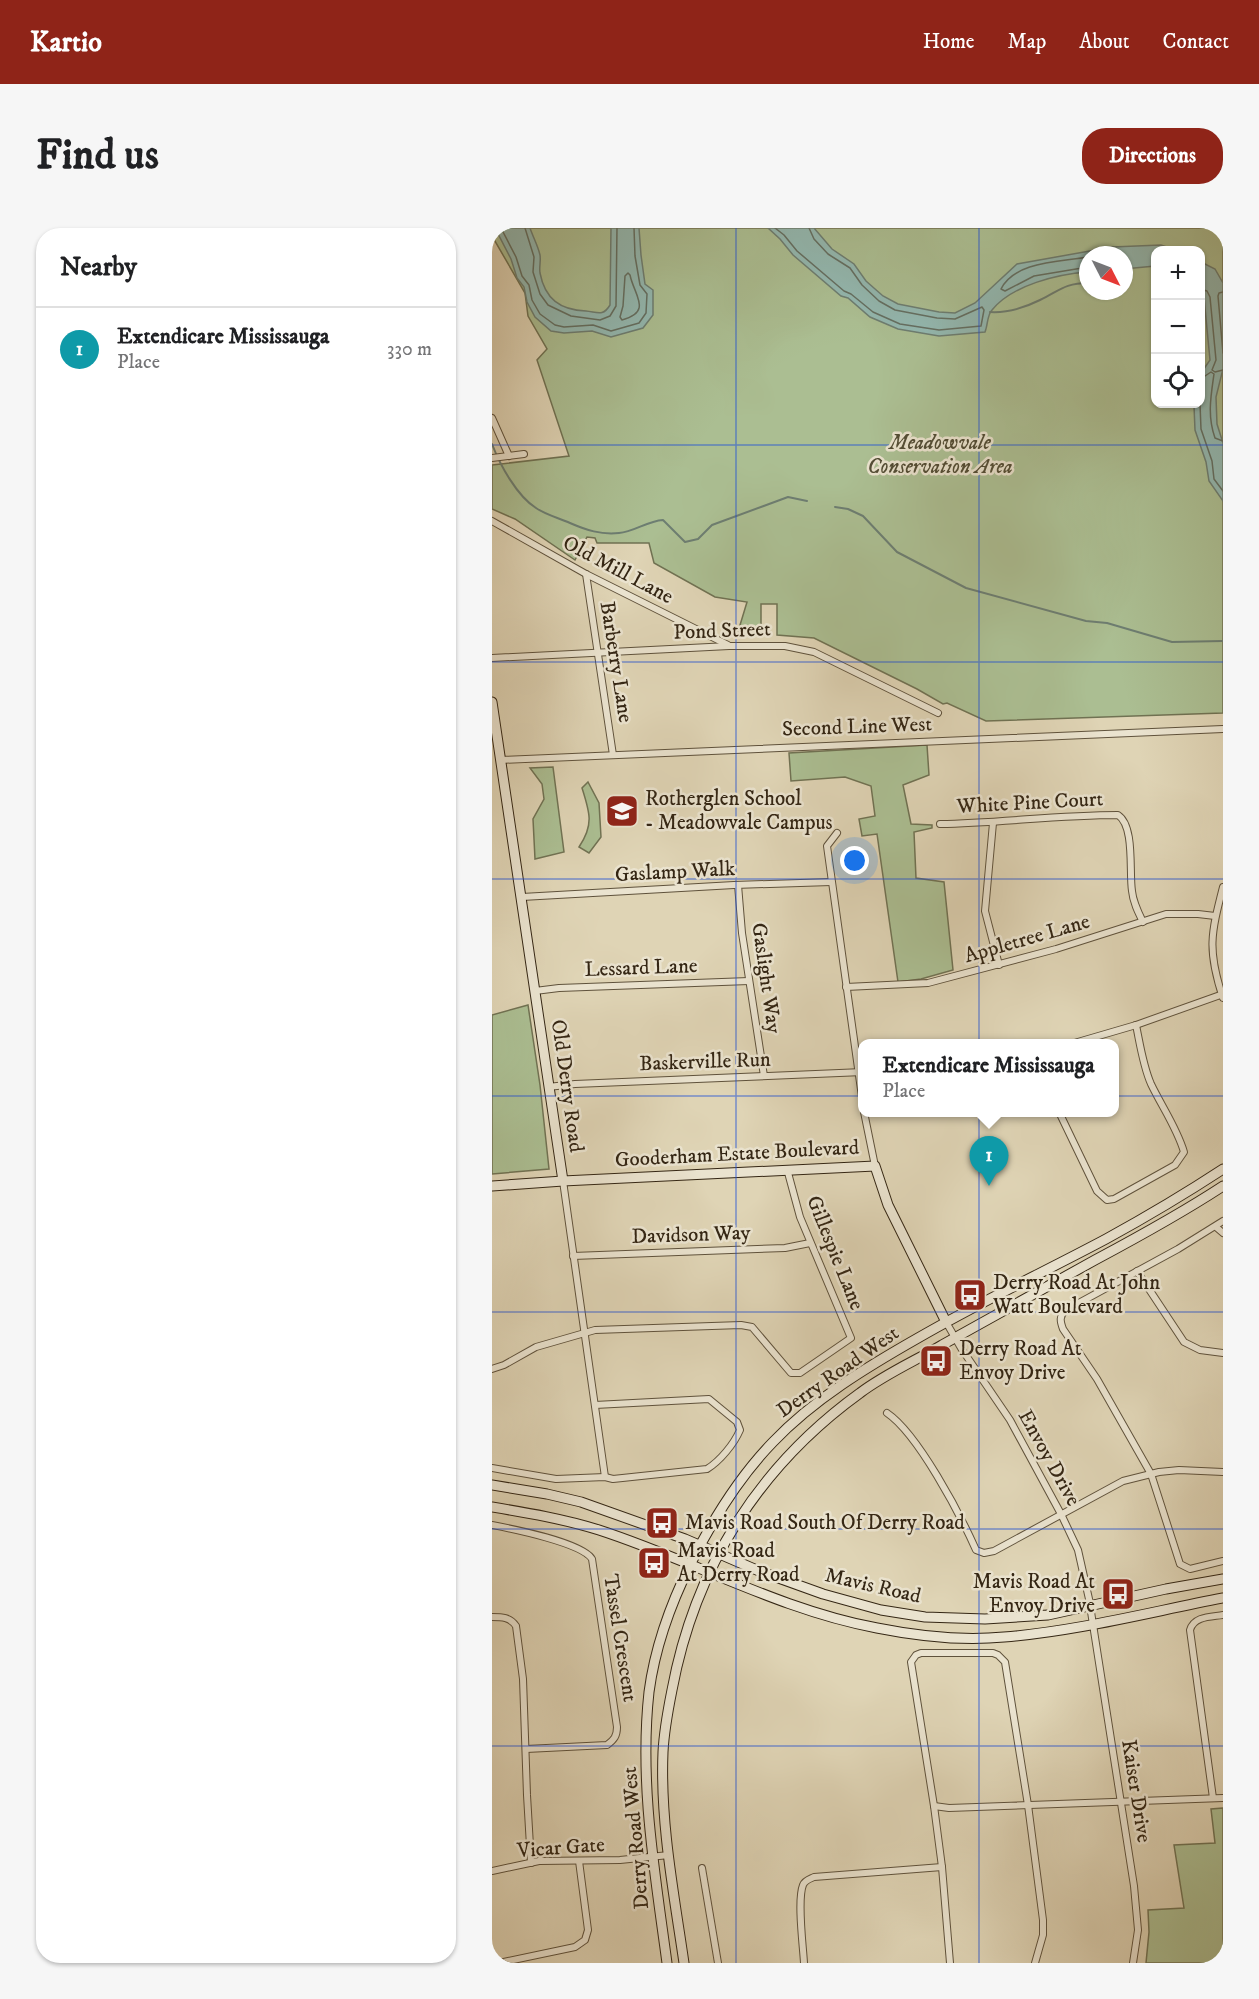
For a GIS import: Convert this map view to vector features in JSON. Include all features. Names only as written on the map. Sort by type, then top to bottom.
[{"type":"main road","name":"Old Derry Road","points":[[492,702],[496,760],[522,897],[563,1181]]},
{"type":"main road","name":"Gooderham Estate Boulevard","points":[[492,1186],[875,1166]]},
{"type":"main road","points":[[875,1166],[888,1205],[946,1322]]},
{"type":"main road","name":"Derry Road West","points":[[667,1963],[649,1831],[646,1768],[650,1691],[665,1626],[675,1597],[720,1509],[752,1464],[775,1440],[801,1416],[878,1361],[946,1322],[1107,1239],[1223,1169]]},
{"type":"main road","name":"Derry Road West","points":[[684,1963],[669,1854],[663,1774],[666,1720],[678,1660],[694,1605],[718,1552],[763,1484],[812,1431],[862,1391],[1188,1209],[1223,1186]]},
{"type":"main road","name":"Mavis Road","points":[[492,1485],[581,1502],[700,1545],[759,1571],[823,1594],[881,1610],[925,1617],[985,1619],[1048,1615],[1223,1579]]},
{"type":"main road","name":"Mavis Road","points":[[492,1507],[562,1520],[600,1530],[816,1613],[877,1628],[905,1632],[975,1638],[1002,1637],[1055,1631],[1223,1598]]},
{"type":"street","points":[[492,418],[506,456]]},
{"type":"street","points":[[493,458],[524,454]]},
{"type":"street","name":"Old Mill Lane","points":[[492,521],[586,574],[729,646]]},
{"type":"street","name":"Barberry Lane","points":[[586,574],[613,755]]},
{"type":"street","name":"Pond Street","points":[[492,658],[729,646],[785,646],[814,652],[938,714]]},
{"type":"street","name":"Second Line West","points":[[496,760],[1223,729]]},
{"type":"street","name":"White Pine Court","points":[[940,824],[1118,815],[1128,828],[1132,891],[1136,909],[1143,922]]},
{"type":"street","points":[[993,823],[985,911],[999,965]]},
{"type":"street","points":[[837,833],[827,846],[846,987],[858,1055]]},
{"type":"street","name":"Gaslamp Walk","points":[[522,897],[831,882]]},
{"type":"street","name":"Gaslight Way","points":[[738,885],[742,933],[764,1076]]},
{"type":"street","points":[[1088,1039],[1223,995],[1211,954],[1215,916],[1223,887]]},
{"type":"street","name":"Appletree Lane","points":[[846,987],[928,982],[999,965],[1166,914],[1215,916]]},
{"type":"street","name":"Lessard Lane","points":[[535,992],[559,988],[749,981]]},
{"type":"street","points":[[1061,1117],[1097,1191],[1107,1200],[1114,1199],[1175,1165],[1184,1152],[1180,1138],[1150,1083],[1136,1025]]},
{"type":"street","name":"Baskerville Run","points":[[548,1087],[575,1083],[858,1072]]},
{"type":"street","points":[[865,1117],[875,1166]]},
{"type":"street","name":"Gillespie Lane","points":[[585,1333],[607,1329],[741,1325],[753,1327],[791,1372],[800,1373],[851,1338],[800,1218],[787,1169]]},
{"type":"street","name":"Old Derry Road","points":[[563,1181],[605,1477]]},
{"type":"street","points":[[1223,1221],[1066,1310],[1062,1313],[1060,1322],[1097,1379],[1151,1474],[1180,1564],[1190,1569],[1223,1561]]},
{"type":"street","points":[[1216,1227],[1223,1233]]},
{"type":"street","name":"Davidson Way","points":[[573,1256],[784,1248],[810,1243]]},
{"type":"street","points":[[1137,1271],[1184,1342],[1200,1350],[1223,1353]]},
{"type":"street","name":"Envoy Drive","points":[[946,1322],[1010,1420],[1061,1514],[1078,1550],[1092,1624]]},
{"type":"street","points":[[492,1369],[536,1347],[585,1333]]},
{"type":"street","points":[[492,1468],[556,1479],[605,1477],[614,1479],[706,1469],[714,1464],[738,1436],[740,1430],[737,1422],[709,1399],[594,1405]]},
{"type":"street","points":[[887,1413],[898,1422],[932,1469],[976,1550],[984,1553],[994,1551],[1123,1481],[1179,1470],[1223,1472]]},
{"type":"street","name":"Tassel Crescent","points":[[492,1525],[526,1531],[585,1551],[592,1559],[617,1727],[616,1736],[607,1745],[526,1749]]},
{"type":"street","points":[[1213,1798],[1190,1630],[1196,1620],[1223,1615]]},
{"type":"street","points":[[492,1617],[510,1619],[516,1626],[523,1679],[531,1863]]},
{"type":"street","name":"Kaiser Drive","points":[[1092,1624],[1121,1801],[1138,1930],[1133,1963]]},
{"type":"street","points":[[950,1963],[942,1867],[911,1662],[916,1655],[921,1653],[993,1653],[1005,1662],[1028,1805],[1043,1920],[1043,1935],[1035,1963]]},
{"type":"street","points":[[934,1806],[949,1808],[1223,1798]]},
{"type":"street","name":"Vicar Gate","points":[[492,1871],[545,1861],[620,1860],[669,1854]]},
{"type":"street","points":[[499,1963],[575,1947],[585,1940],[588,1930],[579,1861]]},
{"type":"street","points":[[804,1963],[801,1897],[804,1884],[808,1879],[942,1867]]},
{"type":"street","points":[[702,1868],[718,1963]]},
{"type":"green space","name":"Meadowvale Conservation Area","points":[[492,228],[1223,228],[1223,713],[986,721],[947,703],[943,704],[814,638],[777,635],[777,604],[761,604],[761,635],[737,635],[747,602],[715,597],[654,563],[649,543],[597,543],[595,538],[587,537],[575,560],[515,519],[492,509],[492,465],[569,456],[537,360],[547,349],[528,316],[525,293],[492,236]]},
{"type":"green space","points":[[927,745],[929,775],[903,785],[911,824],[932,825],[932,828],[914,832],[916,878],[944,882],[953,970],[921,979],[898,982],[877,834],[862,836],[859,819],[875,816],[871,786],[845,777],[791,781],[789,753]]},
{"type":"green space","points":[[553,767],[564,852],[535,859],[533,819],[544,799],[542,784],[530,768]]},
{"type":"green space","points":[[588,782],[599,803],[601,837],[589,853],[579,847],[589,825],[589,812],[582,788]]},
{"type":"green space","points":[[528,1005],[549,1169],[492,1174],[492,1015]]},
{"type":"green space","points":[[1223,1808],[1223,1963],[1146,1963],[1149,1932],[1148,1910],[1184,1908],[1174,1845],[1215,1843],[1211,1809]]},
{"type":"water","points":[[495,228],[530,228],[540,255],[542,282],[550,296],[569,308],[600,313],[610,305],[611,228],[639,228],[645,284],[653,290],[653,315],[643,328],[611,337],[592,331],[564,333],[551,331],[535,317],[527,302],[524,287],[517,278],[511,259]]},
{"type":"water","points":[[768,228],[814,228],[832,249],[854,264],[866,281],[883,296],[898,304],[939,312],[955,313],[975,303],[1017,264],[1079,253],[1079,273],[1036,282],[1011,294],[990,312],[985,332],[939,336],[898,329],[870,317],[848,298],[841,296],[793,255]]},
{"type":"water","points":[[1161,245],[1164,246],[1151,246],[1151,266],[1133,268],[1133,246]]},
{"type":"water","points":[[1205,264],[1215,269],[1223,283],[1223,369],[1216,397],[1217,424],[1223,443],[1223,501],[1209,481],[1206,462],[1195,430],[1194,408],[1205,408],[1205,367],[1210,360],[1205,308]]},
{"type":"waterway","points":[[990,312],[1022,308],[1068,286],[1079,283]]},
{"type":"waterway","points":[[492,444],[510,479],[529,503],[548,515],[600,533],[625,532],[663,520],[685,542],[698,539],[712,525],[788,497],[807,501]]},
{"type":"waterway","points":[[835,507],[848,509],[863,516],[897,552],[966,588],[1086,621],[1107,623],[1172,642],[1223,641]]},
{"type":"place","name":"Rotherglen School - Meadowvale Campus","points":[[622,811]]},
{"type":"place","name":"Extendicare Mississauga","points":[[989,1186]]},
{"type":"place","name":"Derry Road At John Watt Boulevard","points":[[970,1295]]},
{"type":"place","name":"Derry Road At Envoy Drive","points":[[936,1361]]},
{"type":"place","name":"Mavis Road South Of Derry Road","points":[[662,1523]]},
{"type":"place","name":"Mavis Road At Derry Road","points":[[654,1563]]},
{"type":"place","name":"Mavis Road At Envoy Drive","points":[[1118,1594]]}]
